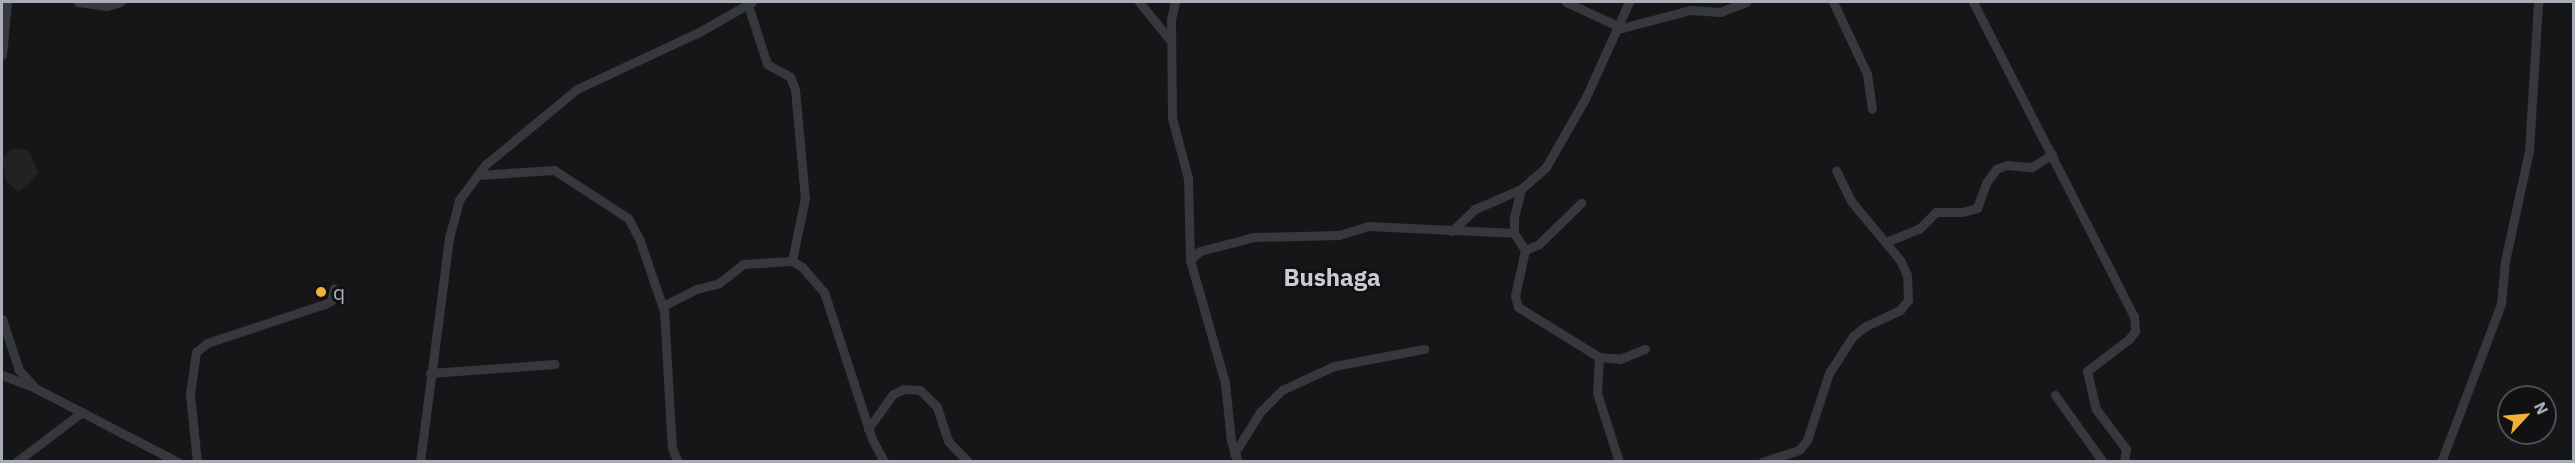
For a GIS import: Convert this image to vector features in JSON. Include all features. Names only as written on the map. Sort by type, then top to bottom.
[{"type":"street","points":[[2,55],[7,2]]},
{"type":"street","points":[[78,2],[107,6],[120,2]]},
{"type":"street","points":[[420,462],[430,373],[453,218],[459,200],[478,175],[516,136],[577,89],[699,32],[749,2],[767,64],[790,77],[795,89],[805,198],[792,261]]},
{"type":"street","points":[[1139,2],[1171,41]]},
{"type":"street","points":[[1175,2],[1171,41],[1172,118],[1188,178],[1190,260],[1225,383],[1236,458]]},
{"type":"street","points":[[1566,2],[1617,27],[1627,28],[1690,10],[1720,12],[1746,2]]},
{"type":"street","points":[[1452,231],[1475,208],[1521,189],[1546,167],[1585,99],[1629,2]]},
{"type":"street","points":[[1833,2],[1867,74],[1872,109]]},
{"type":"street","points":[[1973,2],[2052,154],[2136,324],[2129,339],[2087,371],[2096,409],[2126,449],[2124,462]]},
{"type":"street","points":[[2441,462],[2501,304],[2505,261],[2529,152],[2538,2]]},
{"type":"street","points":[[1886,242],[1919,229],[1936,212],[1962,212],[1977,208],[1986,183],[1996,170],[2007,165],[2022,170],[2032,167],[2052,154]]},
{"type":"street","points":[[478,175],[554,170],[620,210],[640,241],[663,306],[672,389],[672,448],[678,462]]},
{"type":"street","points":[[1762,462],[1799,450],[1807,440],[1829,373],[1853,336],[1906,305],[1907,276],[1886,242],[1851,201],[1836,170]]},
{"type":"street","points":[[1521,189],[1515,209],[1514,233],[1525,250],[1515,296],[1518,308],[1599,357],[1620,359],[1645,349]]},
{"type":"street","points":[[1525,250],[1539,244],[1581,203]]},
{"type":"street","points":[[1190,260],[1200,250],[1254,237],[1339,235],[1368,226],[1514,233]]},
{"type":"street","points":[[663,306],[697,288],[719,283],[742,264],[792,261],[817,280],[824,292],[868,429],[884,462]]},
{"type":"street","points":[[197,462],[190,394],[196,352],[207,343],[325,304],[331,301],[334,288]]},
{"type":"street","points":[[2,319],[19,370],[35,388]]},
{"type":"street","points":[[1236,458],[1260,412],[1282,390],[1334,366],[1424,349]]},
{"type":"street","points":[[1599,357],[1597,393],[1619,462]]},
{"type":"street","points":[[430,373],[555,364]]},
{"type":"street","points":[[2,375],[35,388],[178,462]]},
{"type":"street","points":[[868,429],[893,394],[904,389],[920,390],[937,407],[948,441],[968,462]]},
{"type":"street","points":[[2055,395],[2103,462]]},
{"type":"street","points":[[16,462],[82,412]]},
{"type":"shaded area","points":[[13,148],[28,150],[39,173],[19,192],[6,182],[2,158]]},
{"type":"place","name":"q","points":[[321,292]]},
{"type":"district","name":"Bushaga","points":[[1332,278]]}]
